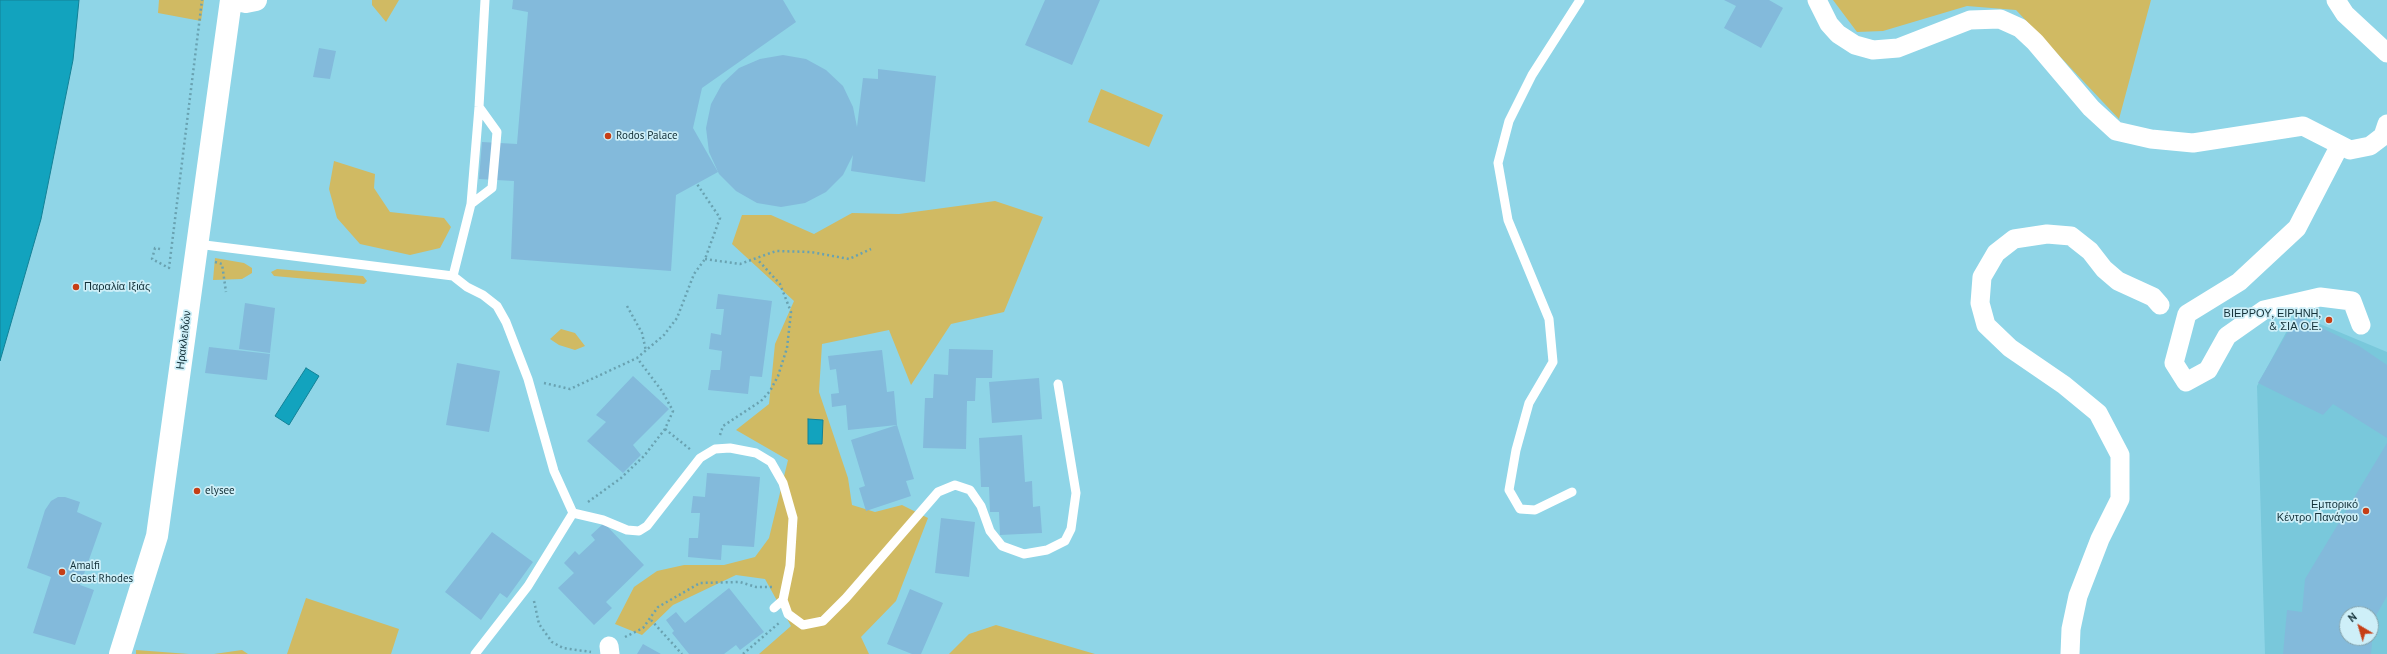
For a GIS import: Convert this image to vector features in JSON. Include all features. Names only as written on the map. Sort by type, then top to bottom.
[{"type":"main road","name":"Ηρακλειδών","points":[[120,654],[157,536],[229,21],[242,1]]},
{"type":"street","points":[[1817,0],[1829,24],[1838,34],[1855,45],[1873,50],[1898,48],[1970,20],[2000,19],[2020,28],[2036,42],[2091,108],[2116,131],[2151,139],[2193,143],[2302,126],[2350,150],[2370,146],[2383,136],[2387,124]]},
{"type":"street","points":[[2336,0],[2345,14],[2387,52]]},
{"type":"street","points":[[2340,145],[2297,228],[2239,282],[2187,314],[2174,363],[2186,382],[2208,370],[2227,336],[2264,310],[2320,297],[2352,301],[2361,325]]},
{"type":"street","points":[[2070,654],[2071,629],[2078,596],[2100,539],[2120,499],[2120,454],[2098,413],[2064,385],[2010,348],[1986,325],[1980,303],[1982,277],[1996,253],[2014,239],[2047,234],[2070,236],[2090,252],[2104,269],[2118,281],[2153,297],[2160,304]]},
{"type":"lane","points":[[453,276],[471,204],[480,107],[485,0]]},
{"type":"lane","points":[[1572,492],[1535,510],[1520,509],[1509,490],[1516,450],[1529,403],[1552,362],[1549,319],[1508,220],[1498,163],[1509,121],[1532,74],[1580,0]]},
{"type":"lane","points":[[471,204],[492,188],[497,132],[480,107]]},
{"type":"lane","points":[[197,244],[453,276],[497,306],[506,322],[528,379],[554,471],[573,513]]},
{"type":"lane","points":[[783,600],[788,614],[803,625],[823,621],[846,598],[938,492],[955,485],[970,490],[981,506],[990,531],[1002,546],[1024,554],[1047,550],[1065,541],[1071,529],[1076,493],[1058,384]]},
{"type":"lane","points":[[573,513],[603,520],[627,530],[639,531],[646,526],[700,458],[715,449],[730,448],[756,453],[771,462],[783,483],[793,518],[794,538],[787,588],[783,600],[774,608]]},
{"type":"lane","points":[[475,654],[528,586],[573,513]]},
{"type":"path","points":[[160,249],[155,248],[152,259],[169,268],[202,0]]},
{"type":"path","points":[[528,379],[570,389],[637,358],[646,352],[664,335],[677,318],[694,274],[705,259],[720,218],[697,184]]},
{"type":"path","points":[[705,259],[740,264],[776,251],[811,252],[849,259],[870,249]]},
{"type":"path","points":[[715,449],[723,426],[761,401],[770,391],[778,376],[786,348],[791,312],[780,284],[757,259]]},
{"type":"path","points":[[211,260],[222,264],[226,292]]},
{"type":"path","points":[[627,306],[642,333],[646,352]]},
{"type":"path","points":[[573,513],[621,478],[644,456],[665,429],[673,411],[662,391],[637,358]]},
{"type":"path","points":[[665,429],[700,458]]},
{"type":"path","points":[[528,586],[534,595],[538,624],[552,642],[563,648],[580,652],[609,650],[643,628],[651,620],[652,613],[658,607],[700,583],[740,582],[756,587],[787,588]]},
{"type":"path","points":[[743,654],[768,635],[788,614]]},
{"type":"path","points":[[651,620],[682,654]]},
{"type":"shaded area","points":[[0,0],[79,0],[73,60],[41,219],[0,361]]},
{"type":"shaded area","points":[[159,0],[204,0],[201,21],[158,13]]},
{"type":"shaded area","points":[[372,0],[399,0],[386,22],[372,5]]},
{"type":"shaded area","points":[[1833,0],[2151,0],[2119,119],[2016,10],[1967,6],[1883,31],[1857,32]]},
{"type":"shaded area","points":[[1101,89],[1163,115],[1149,147],[1088,122]]},
{"type":"shaded area","points":[[334,161],[375,174],[374,188],[390,212],[444,218],[451,227],[440,248],[410,255],[360,244],[337,218],[329,189]]},
{"type":"shaded area","points":[[995,201],[1043,217],[1004,312],[951,324],[911,385],[889,330],[822,344],[819,392],[848,478],[852,505],[875,512],[902,505],[928,518],[896,601],[861,637],[869,654],[759,654],[791,626],[765,579],[736,575],[673,605],[642,635],[615,624],[634,587],[657,571],[684,565],[724,565],[755,557],[769,538],[788,460],[736,430],[769,404],[775,344],[794,301],[732,244],[742,215],[771,215],[814,234],[852,213],[899,214]]},
{"type":"shaded area","points":[[215,258],[244,263],[252,268],[252,273],[242,279],[213,280]]},
{"type":"shaded area","points":[[277,269],[363,276],[367,281],[364,284],[274,276],[271,272]]},
{"type":"shaded area","points":[[2296,314],[2387,352],[2387,654],[2265,654],[2257,386]]},
{"type":"shaded area","points":[[561,329],[575,333],[585,346],[575,350],[559,345],[550,339]]},
{"type":"shaded area","points":[[306,368],[319,376],[289,425],[275,416]]},
{"type":"shaded area","points":[[808,419],[823,420],[822,444],[808,444]]},
{"type":"shaded area","points":[[306,598],[399,629],[391,654],[287,654]]},
{"type":"shaded area","points":[[996,625],[1095,654],[949,654],[969,634]]},
{"type":"shaded area","points":[[136,650],[189,654],[136,654]]},
{"type":"shaded area","points":[[242,650],[248,654],[214,654]]},
{"type":"building","name":"Rodos Palace","points":[[513,0],[783,0],[796,22],[702,88],[693,128],[718,172],[676,195],[671,271],[511,259],[514,181],[479,179],[482,142],[517,144],[528,12],[512,9]]},
{"type":"building","points":[[1045,0],[1100,0],[1072,65],[1025,45]]},
{"type":"building","points":[[1724,0],[1769,0],[1783,8],[1761,48],[1724,28],[1736,6]]},
{"type":"building","points":[[319,48],[336,51],[330,79],[313,77]]},
{"type":"building","points":[[783,55],[806,59],[826,70],[843,86],[853,107],[857,127],[863,78],[878,79],[878,69],[936,76],[925,182],[851,171],[853,155],[843,175],[826,192],[805,203],[781,207],[757,203],[736,191],[719,174],[709,152],[706,128],[711,104],[722,84],[739,68],[760,59]]},
{"type":"building","points":[[718,294],[772,301],[762,377],[750,376],[748,394],[708,390],[711,370],[720,370],[722,351],[709,349],[711,333],[721,335],[724,309],[716,309]]},
{"type":"building","points":[[245,303],[275,308],[270,353],[239,349]]},
{"type":"building","points":[[2297,316],[2359,346],[2387,365],[2387,438],[2333,404],[2323,415],[2258,383]]},
{"type":"building","points":[[209,347],[270,354],[267,380],[205,373]]},
{"type":"building","points":[[949,349],[993,350],[992,378],[976,378],[975,401],[967,401],[966,449],[923,448],[925,398],[933,398],[934,374],[948,375]]},
{"type":"building","points":[[882,350],[887,392],[894,391],[897,425],[848,430],[846,405],[832,407],[831,394],[839,393],[836,369],[830,370],[828,356]]},
{"type":"building","points":[[457,363],[500,371],[489,432],[446,425]]},
{"type":"building","points":[[633,376],[669,409],[633,445],[641,455],[623,473],[587,441],[606,422],[596,415]]},
{"type":"building","points":[[1039,378],[1042,419],[992,423],[989,382]]},
{"type":"building","points":[[897,425],[914,479],[906,481],[911,496],[866,511],[859,488],[865,486],[851,440]]},
{"type":"building","points":[[1022,435],[1025,482],[1032,481],[1033,507],[1040,506],[1042,533],[1000,535],[999,512],[990,512],[989,487],[981,487],[979,438]]},
{"type":"building","name":"Εμπορικό Κέντρο Πανάγου","points":[[2387,443],[2387,596],[2379,610],[2379,606],[2339,606],[2339,646],[2372,646],[2371,654],[2283,654],[2287,610],[2302,612],[2305,579]]},
{"type":"building","points":[[707,473],[760,477],[754,547],[722,545],[721,560],[688,557],[689,538],[698,538],[700,513],[691,513],[693,496],[705,497]]},
{"type":"building","name":"Amalfi Coast Rhodes","points":[[58,497],[65,497],[80,502],[77,512],[102,523],[80,585],[94,590],[75,645],[33,633],[51,577],[27,568],[45,510],[51,501]]},
{"type":"building","points":[[941,518],[975,522],[969,577],[935,573]]},
{"type":"building","points":[[604,523],[644,565],[606,602],[612,608],[594,625],[558,588],[574,573],[564,563],[575,551],[579,555],[595,540],[591,535]]},
{"type":"building","points":[[492,532],[533,562],[507,598],[500,593],[481,620],[445,592]]},
{"type":"building","points":[[729,588],[764,632],[740,650],[736,645],[724,654],[689,654],[672,633],[674,631],[666,620],[676,612],[685,623]]},
{"type":"building","points":[[910,589],[943,603],[921,654],[912,654],[887,644]]},
{"type":"building","points":[[643,644],[661,654],[637,654]]},
{"type":"place","name":"Rodos Palace","points":[[608,136]]},
{"type":"place","name":"Παραλία Ιξιάς","points":[[76,287]]},
{"type":"place","name":"ΒΙΕΡΡΟΥ, ΕΙΡΗΝΗ, & ΣΙΑ Ο.Ε.","points":[[2329,320]]},
{"type":"place","name":"elysee","points":[[197,491]]},
{"type":"place","name":"Εμπορικό Κέντρο Πανάγου","points":[[2366,511]]},
{"type":"place","name":"Amalfi Coast Rhodes","points":[[62,572]]}]
